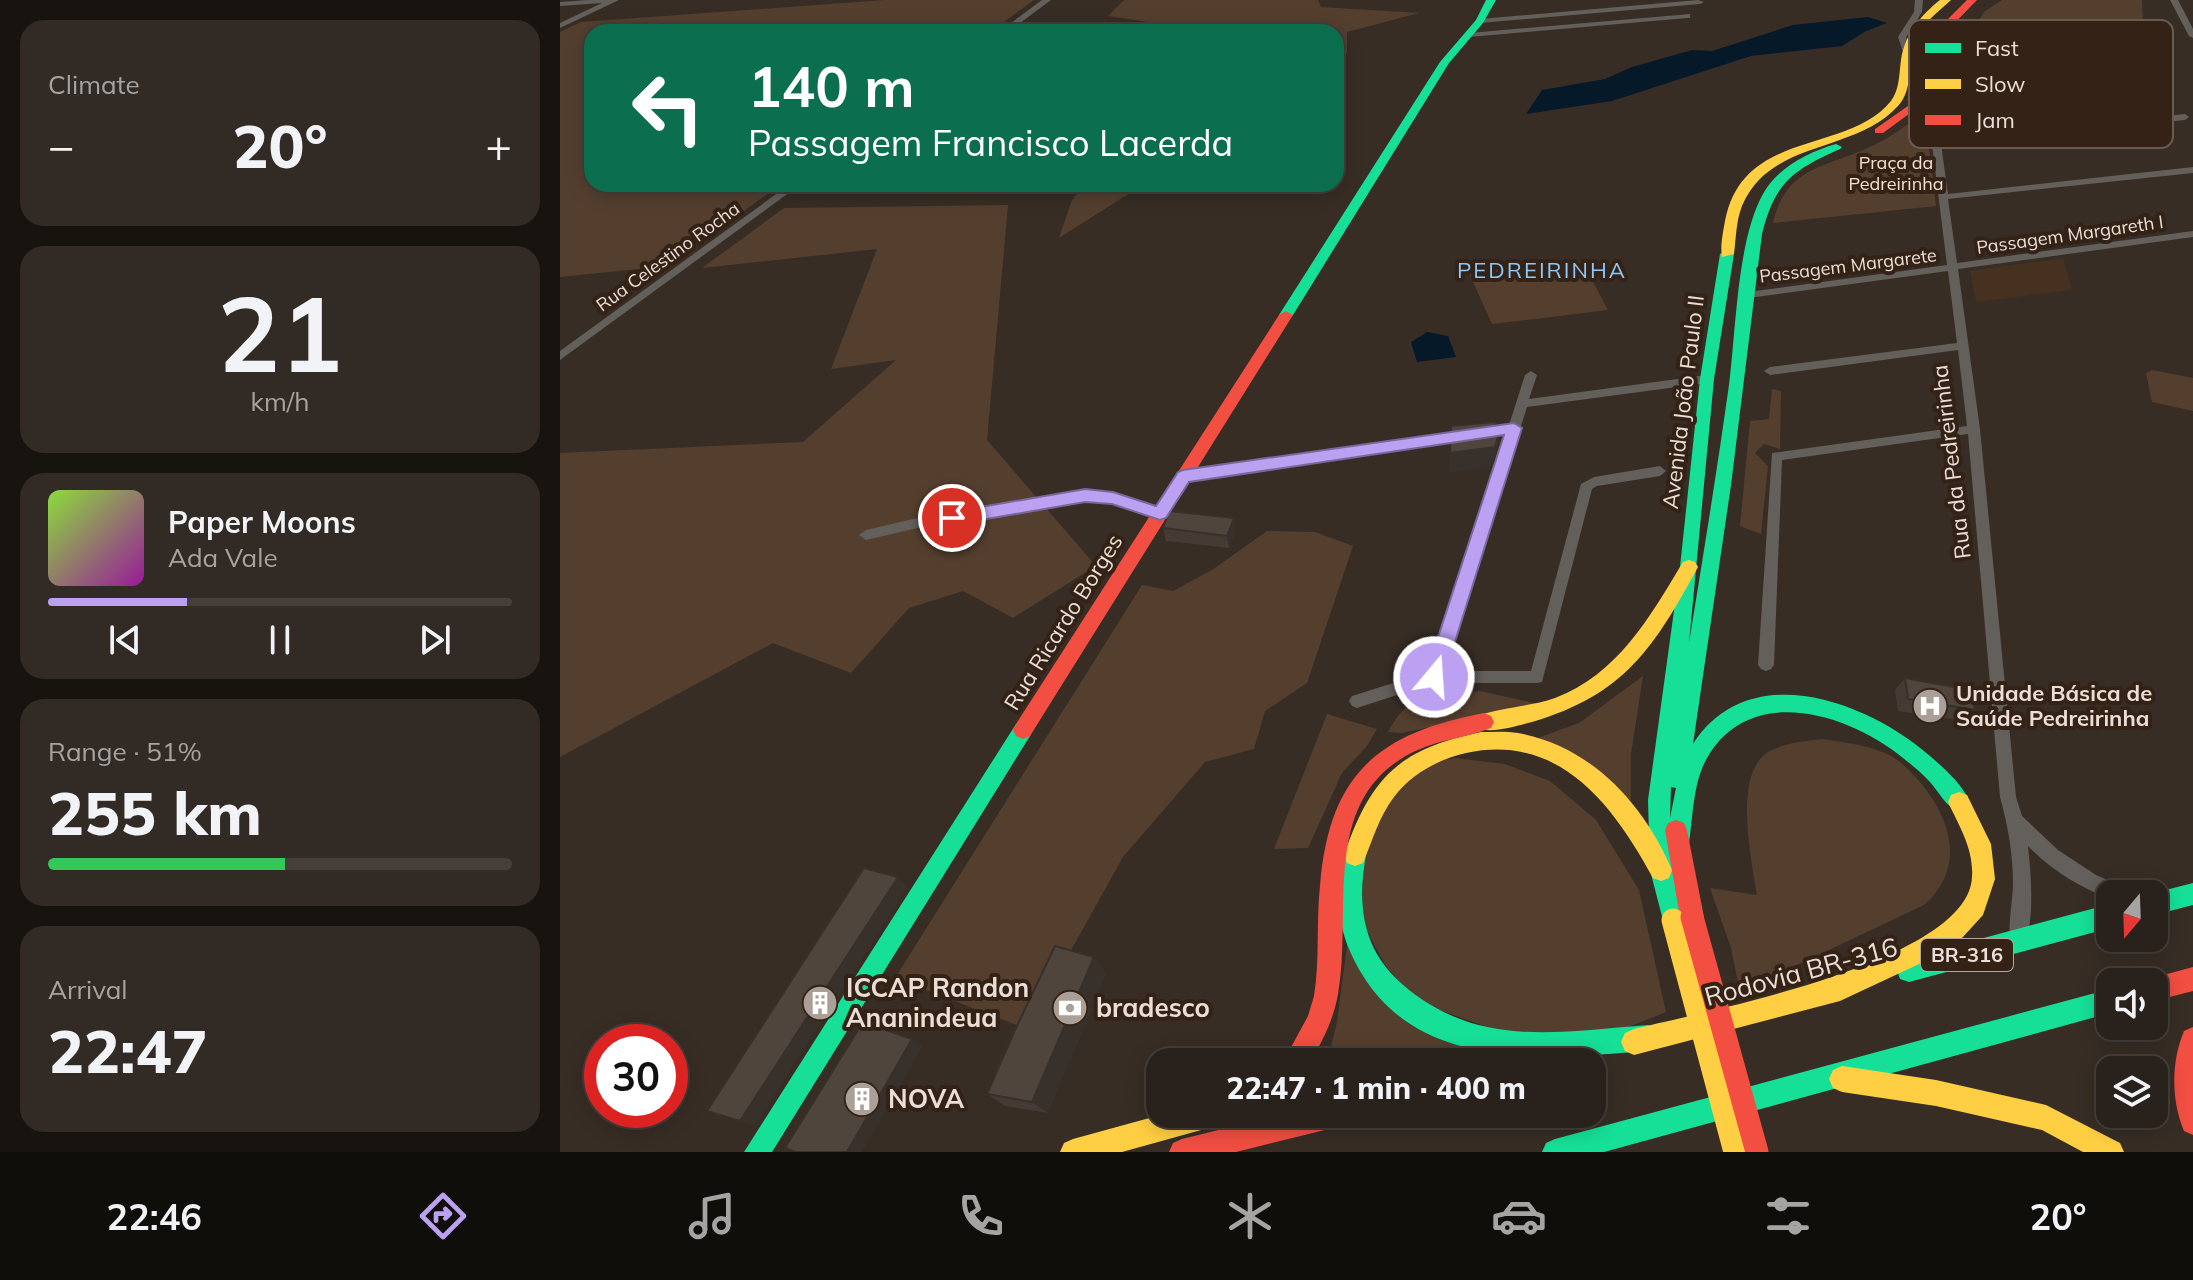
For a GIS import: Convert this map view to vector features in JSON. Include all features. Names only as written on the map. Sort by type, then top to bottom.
[{"type":"main road","name":"Rua Ricardo Borges","points":[[757,1152],[1445,62],[1474,28],[1491,0]]},
{"type":"main road","name":"Avenida João Paulo II","points":[[1921,20],[1946,0]]},
{"type":"main road","points":[[1952,20],[1972,0]]},
{"type":"main road","name":"Avenida João Paulo II","points":[[1682,918],[1661,870],[1659,800],[1689,567],[1707,379],[1727,250],[1742,190],[1767,163],[1798,145],[1858,126],[1891,107],[1904,85],[1909,47]]},
{"type":"main road","points":[[1735,1152],[1682,918],[1675,804],[1727,459],[1748,295],[1766,198],[1779,178],[1818,154],[1882,130],[1909,109]]},
{"type":"main road","points":[[1308,1048],[1325,1006],[1333,855],[1342,825],[1366,776],[1397,750],[1430,732],[1447,726],[1529,716],[1585,695],[1643,648],[1689,567]]},
{"type":"main road","points":[[1678,843],[1692,767],[1702,747],[1734,717],[1757,709],[1795,702],[1853,714],[1897,739],[1935,772],[1953,792],[1978,839],[1984,864],[1975,908],[1950,939],[1824,994]]},
{"type":"main road","points":[[1648,1038],[1502,1046],[1447,1033],[1409,1011],[1376,977],[1355,940],[1351,872],[1371,808],[1407,767],[1452,747],[1487,741],[1535,747],[1583,769],[1622,809],[1661,870]]},
{"type":"main road","points":[[2168,900],[2193,894]]},
{"type":"main road","points":[[1682,918],[1757,1152]]},
{"type":"main road","name":"Rodovia BR-316","points":[[1606,1048],[1824,994],[2096,920]]},
{"type":"main road","points":[[2168,985],[2193,979]]},
{"type":"main road","points":[[1555,1152],[1579,1148],[2096,1005]]},
{"type":"main road","points":[[2193,1040],[2186,1078],[2193,1122]]},
{"type":"main road","points":[[1830,1078],[1999,1106],[2046,1118],[2111,1152]]},
{"type":"main road","points":[[1073,1152],[1161,1128]]},
{"type":"main road","points":[[1182,1152],[1280,1128]]},
{"type":"street","points":[[560,4],[614,0]]},
{"type":"street","points":[[560,26],[614,0]]},
{"type":"street","points":[[1014,24],[1047,0]]},
{"type":"street","points":[[2174,0],[2193,36]]},
{"type":"street","points":[[1913,20],[1918,12],[1919,1]]},
{"type":"street","points":[[1474,28],[1700,2]]},
{"type":"street","points":[[1474,28],[1687,16]]},
{"type":"street","points":[[1907,52],[1902,37],[1909,26]]},
{"type":"street","points":[[2173,118],[2185,117]]},
{"type":"street","name":"Rua da Pedreirinha","points":[[1935,148],[1960,346],[1974,429],[2008,797],[2017,822],[2023,899],[2018,941]]},
{"type":"street","points":[[1942,197],[2193,170]]},
{"type":"street","name":"Rua Celestino Rocha","points":[[560,356],[785,192]]},
{"type":"street","name":"Passagem Margareth I","points":[[1952,269],[2193,234]]},
{"type":"street","name":"Passagem Margarete","points":[[1748,295],[1952,269]]},
{"type":"street","points":[[1770,371],[1960,346]]},
{"type":"street","points":[[1434,677],[1531,375]]},
{"type":"street","points":[[1521,404],[1707,379]]},
{"type":"street","points":[[1183,476],[1514,428]]},
{"type":"street","points":[[1766,665],[1776,456],[1974,429]]},
{"type":"street","points":[[1357,701],[1434,677],[1532,679],[1541,673],[1586,487],[1594,482],[1660,471]]},
{"type":"street","points":[[866,535],[926,521],[1004,512],[1085,496],[1113,498],[1160,514]]},
{"type":"street","name":"Rua da Pedreirinha","points":[[2017,822],[2057,863],[2096,885]]},
{"type":"shaded area","points":[[2063,258],[2072,290],[1976,302],[1970,271]]},
{"type":"green space","points":[[885,0],[1034,0],[1001,24],[584,24],[584,192],[770,192],[668,266],[560,277],[560,32],[581,22]]},
{"type":"green space","points":[[1124,0],[1318,0],[1321,7],[1419,13],[1347,32],[1347,53],[1344,54],[1344,24],[1153,24],[1108,16]]},
{"type":"green space","points":[[2002,0],[2142,0],[2143,20],[1979,20],[1984,12]]},
{"type":"green space","name":"Praça da Pedreirinha","points":[[1909,123],[1909,148],[1929,148],[1936,206],[1773,223],[1779,204],[1798,179],[1895,133]]},
{"type":"green space","points":[[1079,192],[1131,192],[1059,238],[1072,200]]},
{"type":"green space","points":[[1008,205],[987,440],[1096,566],[1013,618],[963,591],[909,608],[851,673],[773,643],[560,757],[560,453],[803,442],[896,360],[831,369],[877,249],[702,268],[784,208]]},
{"type":"green space","points":[[1582,261],[1608,310],[1492,324],[1469,273]]},
{"type":"green space","points":[[2152,370],[2193,378],[2193,411],[2152,402],[2146,373]]},
{"type":"green space","points":[[1772,389],[1781,391],[1780,449],[1764,444],[1755,453],[1768,466],[1761,534],[1740,526],[1750,421],[1769,419]]},
{"type":"green space","points":[[1267,531],[1315,532],[1353,546],[1307,683],[1265,711],[1254,749],[1205,762],[1123,857],[1027,1029],[895,978],[1142,585],[1173,591],[1212,570]]},
{"type":"green space","points":[[1643,676],[1631,754],[1631,800],[1535,739],[1579,723]]},
{"type":"green space","points":[[1480,691],[1539,704],[1402,733],[1388,732],[1406,707],[1426,696]]},
{"type":"green space","points":[[1327,714],[1377,729],[1367,746],[1342,773],[1308,848],[1274,849]]},
{"type":"green space","points":[[1823,739],[1883,752],[1916,777],[1940,812],[1947,831],[1950,850],[1948,869],[1939,888],[1924,905],[1740,992],[1731,948],[1710,888],[1757,895],[1747,819],[1750,779],[1757,763],[1768,752],[1781,746]]},
{"type":"green space","points":[[1455,758],[1505,764],[1550,781],[1596,820],[1639,890],[1666,1012],[1621,1030],[1507,1034],[1414,1001],[1384,963],[1362,921],[1364,853],[1407,767]]},
{"type":"green space","points":[[1348,938],[1463,1048],[1330,1048]]},
{"type":"water","points":[[1868,17],[1887,23],[1866,31],[1842,46],[1751,56],[1612,101],[1526,114],[1542,90],[1605,79],[1632,67],[1692,50],[1712,51],[1793,25]]},
{"type":"water","points":[[1427,332],[1448,336],[1456,357],[1417,362],[1411,342]]},
{"type":"building","points":[[1495,422],[1499,433],[1495,447],[1450,453],[1451,426]]},
{"type":"building","points":[[1169,511],[1234,518],[1227,536],[1163,528]]},
{"type":"building","points":[[1905,678],[1971,690],[1975,710],[1908,699]]},
{"type":"building","points":[[864,868],[898,877],[740,1121],[707,1111]]},
{"type":"building","points":[[1055,946],[1094,957],[1032,1102],[987,1094],[1016,1028]]},
{"type":"building","name":"NOVA","points":[[863,1022],[912,1039],[847,1152],[795,1152],[785,1148]]},
{"type":"traffic: fast","points":[[1286,315],[1445,62],[1480,21],[1491,0]]},
{"type":"traffic: fast","points":[[1677,779],[1736,387],[1747,288],[1761,211],[1781,178],[1798,165],[1836,147]]},
{"type":"traffic: fast","points":[[1673,920],[1661,870],[1659,800],[1689,567],[1707,379],[1727,254]]},
{"type":"traffic: fast","points":[[1678,843],[1686,791],[1698,754],[1705,743],[1733,717],[1766,704],[1802,703],[1839,712],[1875,728],[1908,750],[1937,775],[1959,802]]},
{"type":"traffic: fast","points":[[757,1152],[1023,730]]},
{"type":"traffic: fast","points":[[1355,855],[1350,908],[1357,941],[1373,971],[1414,1010],[1444,1028],[1475,1039],[1508,1044],[1576,1044],[1648,1038]]},
{"type":"traffic: fast","points":[[2168,900],[2193,894]]},
{"type":"traffic: fast","points":[[1909,970],[2096,920]]},
{"type":"traffic: fast","points":[[1555,1152],[2096,1005]]},
{"type":"traffic: slow","points":[[1925,20],[1946,0]]},
{"type":"traffic: slow","points":[[1727,254],[1734,210],[1748,183],[1784,155],[1851,130],[1873,120],[1892,106],[1902,88],[1909,48]]},
{"type":"traffic: slow","points":[[1484,722],[1558,706],[1586,693],[1610,676],[1650,631],[1689,567]]},
{"type":"traffic: slow","points":[[1355,855],[1368,818],[1389,787],[1415,764],[1447,748],[1481,741],[1517,742],[1553,752],[1599,782],[1629,817],[1661,870]]},
{"type":"traffic: slow","points":[[1824,994],[1926,949],[1954,930],[1974,907],[1984,879],[1980,844],[1959,802]]},
{"type":"traffic: slow","points":[[1673,920],[1735,1152]]},
{"type":"traffic: slow","points":[[1634,1042],[1840,989]]},
{"type":"traffic: slow","points":[[1842,1079],[1936,1093],[2046,1118],[2111,1152]]},
{"type":"traffic: slow","points":[[1073,1152],[1161,1128]]},
{"type":"traffic: jam","points":[[1952,20],[1972,0]]},
{"type":"traffic: jam","points":[[1879,131],[1909,110]]},
{"type":"traffic: jam","points":[[1023,730],[1286,315]]},
{"type":"traffic: jam","points":[[1304,1048],[1318,1022],[1326,996],[1335,850],[1343,819],[1356,793],[1372,771],[1393,753],[1419,739],[1484,722]]},
{"type":"traffic: jam","points":[[1676,830],[1692,917]]},
{"type":"traffic: jam","points":[[1692,917],[1757,1152]]},
{"type":"traffic: jam","points":[[2168,985],[2193,979]]},
{"type":"traffic: jam","points":[[2193,1040],[2186,1078],[2193,1122]]},
{"type":"traffic: jam","points":[[1182,1152],[1280,1128]]},
{"type":"place","name":"Unidade Básica de Saúde Pedreirinha","points":[[1930,706]]},
{"type":"place","name":"ICCAP Randon Ananindeua","points":[[820,1003]]},
{"type":"place","name":"bradesco","points":[[1070,1008]]},
{"type":"place","name":"NOVA","points":[[862,1099]]},
{"type":"district","name":"PEDREIRINHA","points":[[1542,270]]},
{"type":"route","points":[[952,518],[1004,512],[1061,498],[1085,496],[1113,498],[1160,514],[1183,476],[1514,428],[1434,677]]}]
